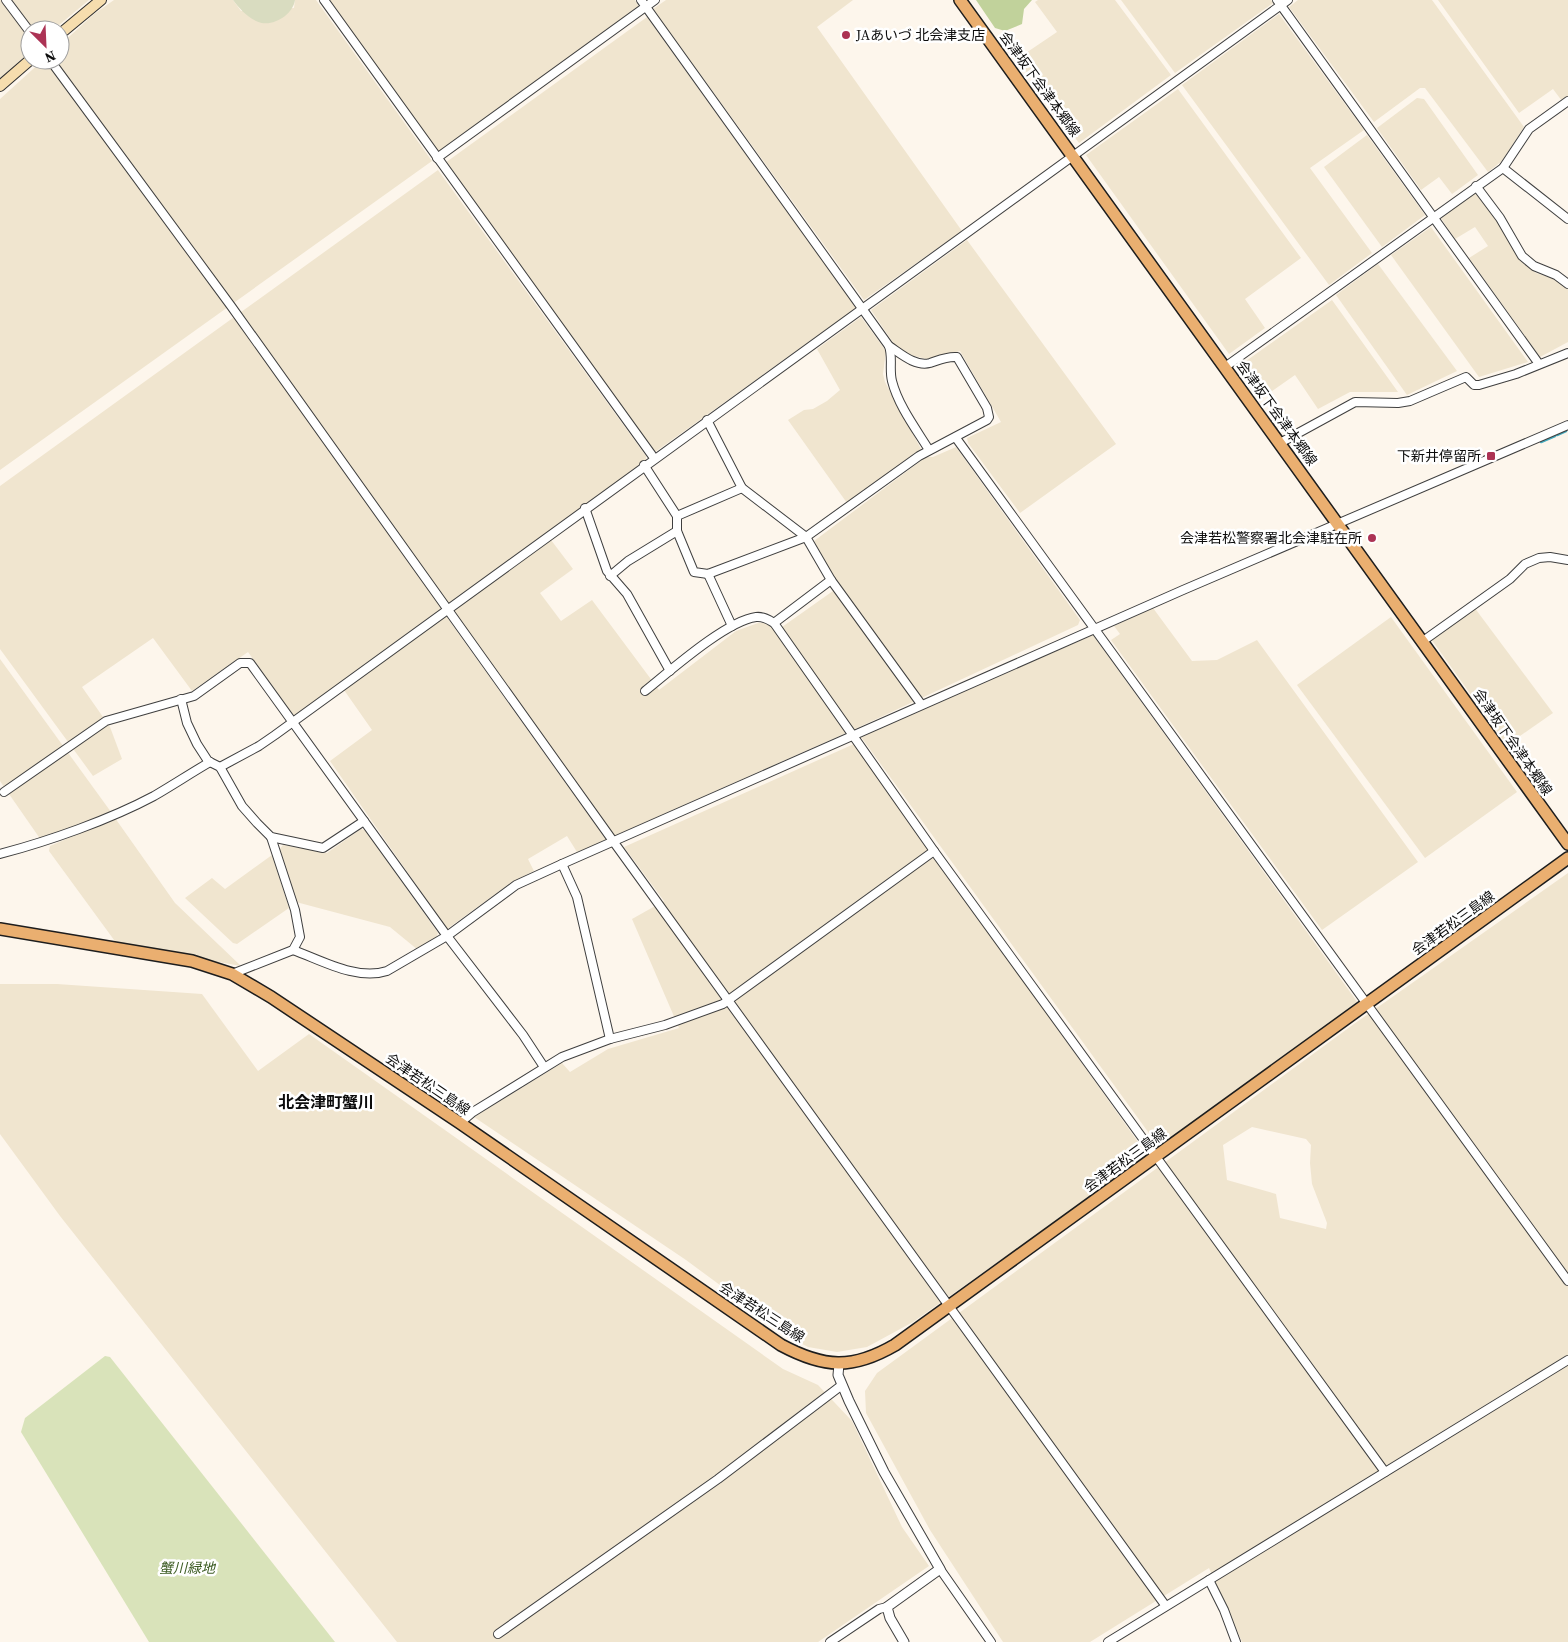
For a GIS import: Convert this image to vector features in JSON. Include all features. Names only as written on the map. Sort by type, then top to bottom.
[{"type":"main road","points":[[70,26],[101,0]]},
{"type":"main road","name":"会津坂下会津本郷線","points":[[960,0],[1568,844]]},
{"type":"main road","points":[[0,86],[20,69]]},
{"type":"main road","name":"会津若松三島線","points":[[0,929],[192,961],[232,974],[271,997],[460,1123],[781,1345],[805,1358],[839,1364],[867,1359],[882,1353],[1568,858]]},
{"type":"street","points":[[6,0],[21,20]]},
{"type":"street","points":[[324,0],[654,458]]},
{"type":"street","points":[[437,158],[643,3],[655,0]]},
{"type":"street","points":[[220,767],[259,746],[862,307],[1074,156],[1279,3],[1288,0]]},
{"type":"street","points":[[643,3],[889,346],[892,354],[892,382],[929,450]]},
{"type":"street","points":[[1279,3],[1539,364]]},
{"type":"street","points":[[57,70],[231,306],[613,842],[1165,1605]]},
{"type":"street","points":[[1225,367],[1503,168],[1529,129],[1568,101]]},
{"type":"street","points":[[1503,168],[1568,219]]},
{"type":"street","points":[[1476,186],[1507,229],[1522,256],[1540,270],[1556,275],[1568,284]]},
{"type":"street","points":[[644,465],[677,516],[677,531],[694,572],[708,574],[806,537],[929,450],[956,438],[989,417],[987,408],[957,357],[950,356],[927,364],[920,364],[889,346]]},
{"type":"street","points":[[1280,443],[1355,402],[1398,403],[1410,401],[1466,377],[1474,385],[1479,385],[1562,358],[1568,353]]},
{"type":"street","points":[[707,420],[742,488],[806,537],[831,580],[921,704]]},
{"type":"street","points":[[232,974],[293,950],[342,968],[365,974],[378,974],[408,960],[447,936],[516,885],[1095,628],[1567,428]]},
{"type":"street","points":[[956,438],[1568,1282]]},
{"type":"street","points":[[677,516],[742,488]]},
{"type":"street","points":[[585,508],[602,560],[610,576],[632,601],[670,671]]},
{"type":"street","points":[[610,576],[628,561],[677,531]]},
{"type":"street","points":[[1423,641],[1510,579],[1525,564],[1539,558],[1550,557],[1568,560]]},
{"type":"street","points":[[708,574],[732,626]]},
{"type":"street","points":[[774,623],[831,580]]},
{"type":"street","points":[[645,691],[732,626],[757,617],[766,618],[774,623],[934,851],[1385,1472]]},
{"type":"street","points":[[4,792],[106,721],[194,696],[240,663],[250,663],[447,936],[524,1035],[544,1067]]},
{"type":"street","points":[[181,699],[194,737],[210,762],[220,767],[242,806],[271,837],[295,910],[300,936],[293,950]]},
{"type":"street","points":[[0,854],[39,843],[122,810],[153,796],[210,762]]},
{"type":"street","points":[[271,837],[323,848],[364,821]]},
{"type":"street","points":[[460,1123],[473,1112],[562,1057],[610,1038],[665,1026],[723,1004],[934,851]]},
{"type":"street","points":[[562,864],[577,897],[610,1038]]},
{"type":"street","points":[[1108,1642],[1165,1605],[1568,1360]]},
{"type":"street","points":[[839,1364],[838,1376],[884,1472],[940,1569],[991,1642]]},
{"type":"street","points":[[498,1634],[718,1479],[842,1385]]},
{"type":"street","points":[[830,1642],[879,1609],[887,1607],[940,1569]]},
{"type":"street","points":[[1209,1580],[1224,1610],[1236,1642]]},
{"type":"street","points":[[887,1607],[890,1618],[904,1642]]},
{"type":"shaded area","points":[[0,0],[89,0],[65,20],[20,20],[20,61],[0,78]]},
{"type":"shaded area","points":[[114,0],[233,0],[241,11],[294,8],[295,0],[316,0],[432,161],[0,470],[0,99],[32,70],[70,70],[70,36],[94,14]]},
{"type":"shaded area","points":[[327,0],[635,0],[638,9],[438,152]]},
{"type":"shaded area","points":[[666,0],[853,0],[817,27],[962,231],[864,300],[653,9]]},
{"type":"shaded area","points":[[1038,0],[1115,0],[1171,75],[1079,143],[1017,59],[1057,32],[1035,2]]},
{"type":"shaded area","points":[[1121,0],[1271,0],[1273,3],[1175,73]]},
{"type":"shaded area","points":[[1298,0],[1432,0],[1524,127],[1502,161],[1488,172],[1425,88],[1420,88],[1374,122],[1289,7]]},
{"type":"shaded area","points":[[1438,0],[1568,0],[1568,96],[1562,101],[1553,89],[1519,113]]},
{"type":"shaded area","points":[[1279,14],[1364,130],[1310,168],[1372,253],[1329,285],[1182,85]]},
{"type":"shaded area","points":[[647,17],[856,308],[655,452],[445,163]]},
{"type":"shaded area","points":[[1178,89],[1301,258],[1245,299],[1265,328],[1229,354],[1086,155]]},
{"type":"shaded area","points":[[1417,98],[1424,99],[1478,175],[1452,194],[1439,177],[1421,190],[1377,128]]},
{"type":"shaded area","points":[[1367,135],[1425,215],[1382,247],[1324,167]]},
{"type":"shaded area","points":[[438,170],[646,456],[646,462],[294,716],[248,652],[192,691],[153,638],[82,687],[110,727],[122,759],[93,776],[0,649],[0,486]]},
{"type":"shaded area","points":[[1476,193],[1505,231],[1518,258],[1536,273],[1557,280],[1568,289],[1568,342],[1540,357],[1469,258],[1488,246],[1475,227],[1455,239],[1441,218]]},
{"type":"shaded area","points":[[1431,227],[1528,362],[1479,377],[1391,255]]},
{"type":"shaded area","points":[[967,240],[1116,444],[1020,513],[968,443],[967,438],[1001,422],[960,351],[927,359],[910,355],[896,347],[871,310]]},
{"type":"shaded area","points":[[1378,264],[1457,371],[1407,395],[1336,295]]},
{"type":"shaded area","points":[[1332,300],[1398,392],[1350,392],[1318,409],[1295,375],[1262,398],[1239,366]]},
{"type":"shaded area","points":[[861,317],[886,351],[883,374],[885,382],[921,449],[847,503],[788,420],[804,410],[813,409],[827,401],[840,390],[817,349]]},
{"type":"shaded area","points":[[956,447],[1080,620],[1078,625],[855,729],[614,836],[452,612],[551,540],[573,569],[540,593],[561,621],[592,600],[659,690],[736,631],[758,623],[767,623],[775,632],[840,586],[828,569],[814,541],[926,457],[933,457]]},
{"type":"shaded area","points":[[1474,607],[1553,713],[1507,745],[1431,639]]},
{"type":"shaded area","points":[[1153,608],[1192,661],[1217,660],[1257,640],[1418,862],[1322,930],[1111,640],[1120,634],[1114,626]]},
{"type":"shaded area","points":[[446,616],[607,841],[577,852],[567,836],[528,859],[534,871],[512,882],[447,929],[330,761],[372,730],[344,690]]},
{"type":"shaded area","points":[[1391,617],[1517,792],[1425,858],[1297,685]]},
{"type":"shaded area","points":[[1093,635],[1358,1003],[1159,1147],[861,737]]},
{"type":"shaded area","points":[[0,659],[111,812],[41,840],[0,781]]},
{"type":"shaded area","points":[[854,744],[1021,973],[1061,1034],[1148,1156],[913,1322],[867,1347],[837,1352],[808,1347],[793,1339],[686,1260],[474,1117],[562,1063],[570,1072],[608,1049],[679,1028],[632,919],[664,901],[624,847]]},
{"type":"shaded area","points":[[115,818],[175,903],[241,966],[117,944],[49,851],[50,846]]},
{"type":"shaded area","points":[[361,829],[365,830],[438,933],[436,938],[418,950],[390,927],[296,902],[279,850],[283,845],[327,853]]},
{"type":"shaded area","points":[[272,855],[289,908],[237,944],[233,943],[185,898],[212,878],[225,889]]},
{"type":"shaded area","points":[[1568,873],[1568,1642],[1242,1642],[1209,1568],[1090,1642],[1003,1642],[930,1530],[866,1413],[865,1391],[877,1373],[1354,1024]],"holes":[[[1252,1127],[1306,1139],[1311,1145],[1312,1184],[1327,1223],[1326,1229],[1280,1218],[1276,1194],[1227,1180],[1223,1145]]]},
{"type":"shaded area","points":[[0,984],[57,984],[202,994],[258,1071],[309,1034],[783,1369],[818,1385],[852,1421],[902,1527],[929,1566],[818,1642],[397,1642],[60,1216],[0,1134]]},
{"type":"green space","points":[[233,0],[295,0],[286,15],[274,22],[262,23],[252,19],[243,12]]},
{"type":"green space","points":[[976,0],[1032,0],[1024,9],[1022,24],[1005,31],[995,28]]},
{"type":"green space","name":"蟹川緑地","points":[[105,1356],[110,1357],[335,1642],[149,1642],[21,1432],[25,1418]]},
{"type":"waterway","points":[[1557,435],[1566,431]]},
{"type":"waterway","points":[[1541,442],[1555,436]]},
{"type":"place","name":"JAあいづ 北会津支店","points":[[846,35]]},
{"type":"place","name":"下新井停留所","points":[[1491,456]]},
{"type":"place","name":"会津若松警察署北会津駐在所","points":[[1372,538]]},
{"type":"district","name":"北会津町蟹川","points":[[326,1102]]}]
